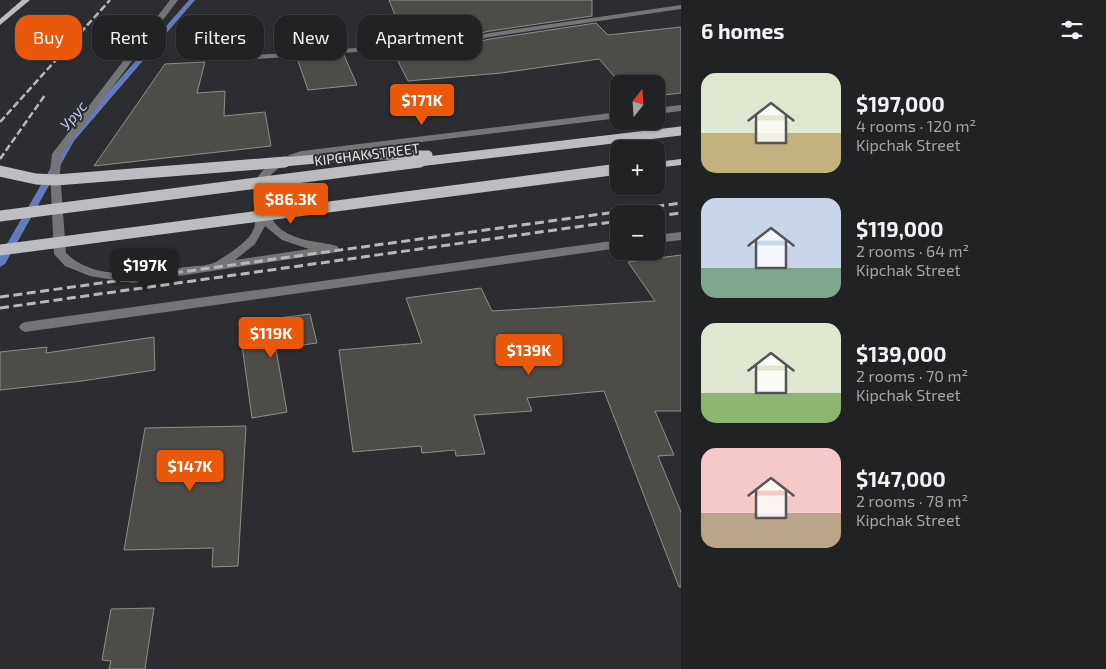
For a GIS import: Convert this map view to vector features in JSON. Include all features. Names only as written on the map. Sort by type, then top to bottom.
[{"type":"main road","points":[[0,23],[26,0]]},
{"type":"main road","name":"KIPCHAK STREET","points":[[0,216],[483,154],[681,132]]},
{"type":"main road","points":[[0,172],[36,179],[56,180],[189,171],[362,155],[483,154]]},
{"type":"main road","points":[[665,164],[681,162]]},
{"type":"main road","points":[[0,250],[610,170]]},
{"type":"street","points":[[174,0],[57,154],[55,172],[60,254],[69,263],[94,273],[134,278],[333,249],[298,242],[272,228],[266,222],[258,191]]},
{"type":"street","points":[[264,57],[452,43],[490,35],[681,7]]},
{"type":"street","points":[[665,109],[681,108]]},
{"type":"street","points":[[211,267],[238,252],[257,231],[262,223],[258,191],[262,180],[273,168],[287,159],[305,153],[610,116]]},
{"type":"street","points":[[665,238],[681,236]]},
{"type":"street","points":[[25,327],[610,245]]},
{"type":"building","points":[[389,0],[592,0],[592,16],[482,33],[482,15],[395,15]]},
{"type":"building","points":[[596,23],[608,35],[681,27],[681,93],[665,95],[665,75],[613,75],[599,59],[501,73],[408,81],[398,60],[482,60],[482,41]]},
{"type":"building","points":[[298,60],[346,60],[357,85],[308,90]]},
{"type":"building","points":[[205,62],[197,93],[225,91],[224,116],[265,112],[271,146],[94,166],[165,64]]},
{"type":"building","points":[[681,255],[681,411],[655,411],[674,455],[658,456],[681,512],[681,587],[679,587],[604,391],[527,398],[532,411],[474,415],[485,454],[456,456],[455,450],[422,453],[421,446],[353,452],[339,350],[422,343],[406,298],[481,288],[492,311],[655,301],[628,262],[665,260],[665,257]]},
{"type":"building","points":[[310,314],[317,343],[276,349],[287,412],[252,418],[239,323]]},
{"type":"building","points":[[154,337],[155,370],[82,381],[0,390],[0,352],[47,347],[46,353]]},
{"type":"building","points":[[246,426],[238,566],[212,567],[213,548],[124,550],[145,428]]},
{"type":"building","points":[[154,608],[145,669],[109,669],[111,661],[102,660],[111,609]]},
{"type":"waterway","name":"Урус","points":[[0,264],[71,140],[192,0]]},
{"type":"railway","points":[[0,122],[110,0]]},
{"type":"railway","points":[[0,159],[45,95]]},
{"type":"railway","points":[[0,297],[681,203]]},
{"type":"railway","points":[[665,215],[681,213]]},
{"type":"railway","points":[[0,308],[610,222]]}]
